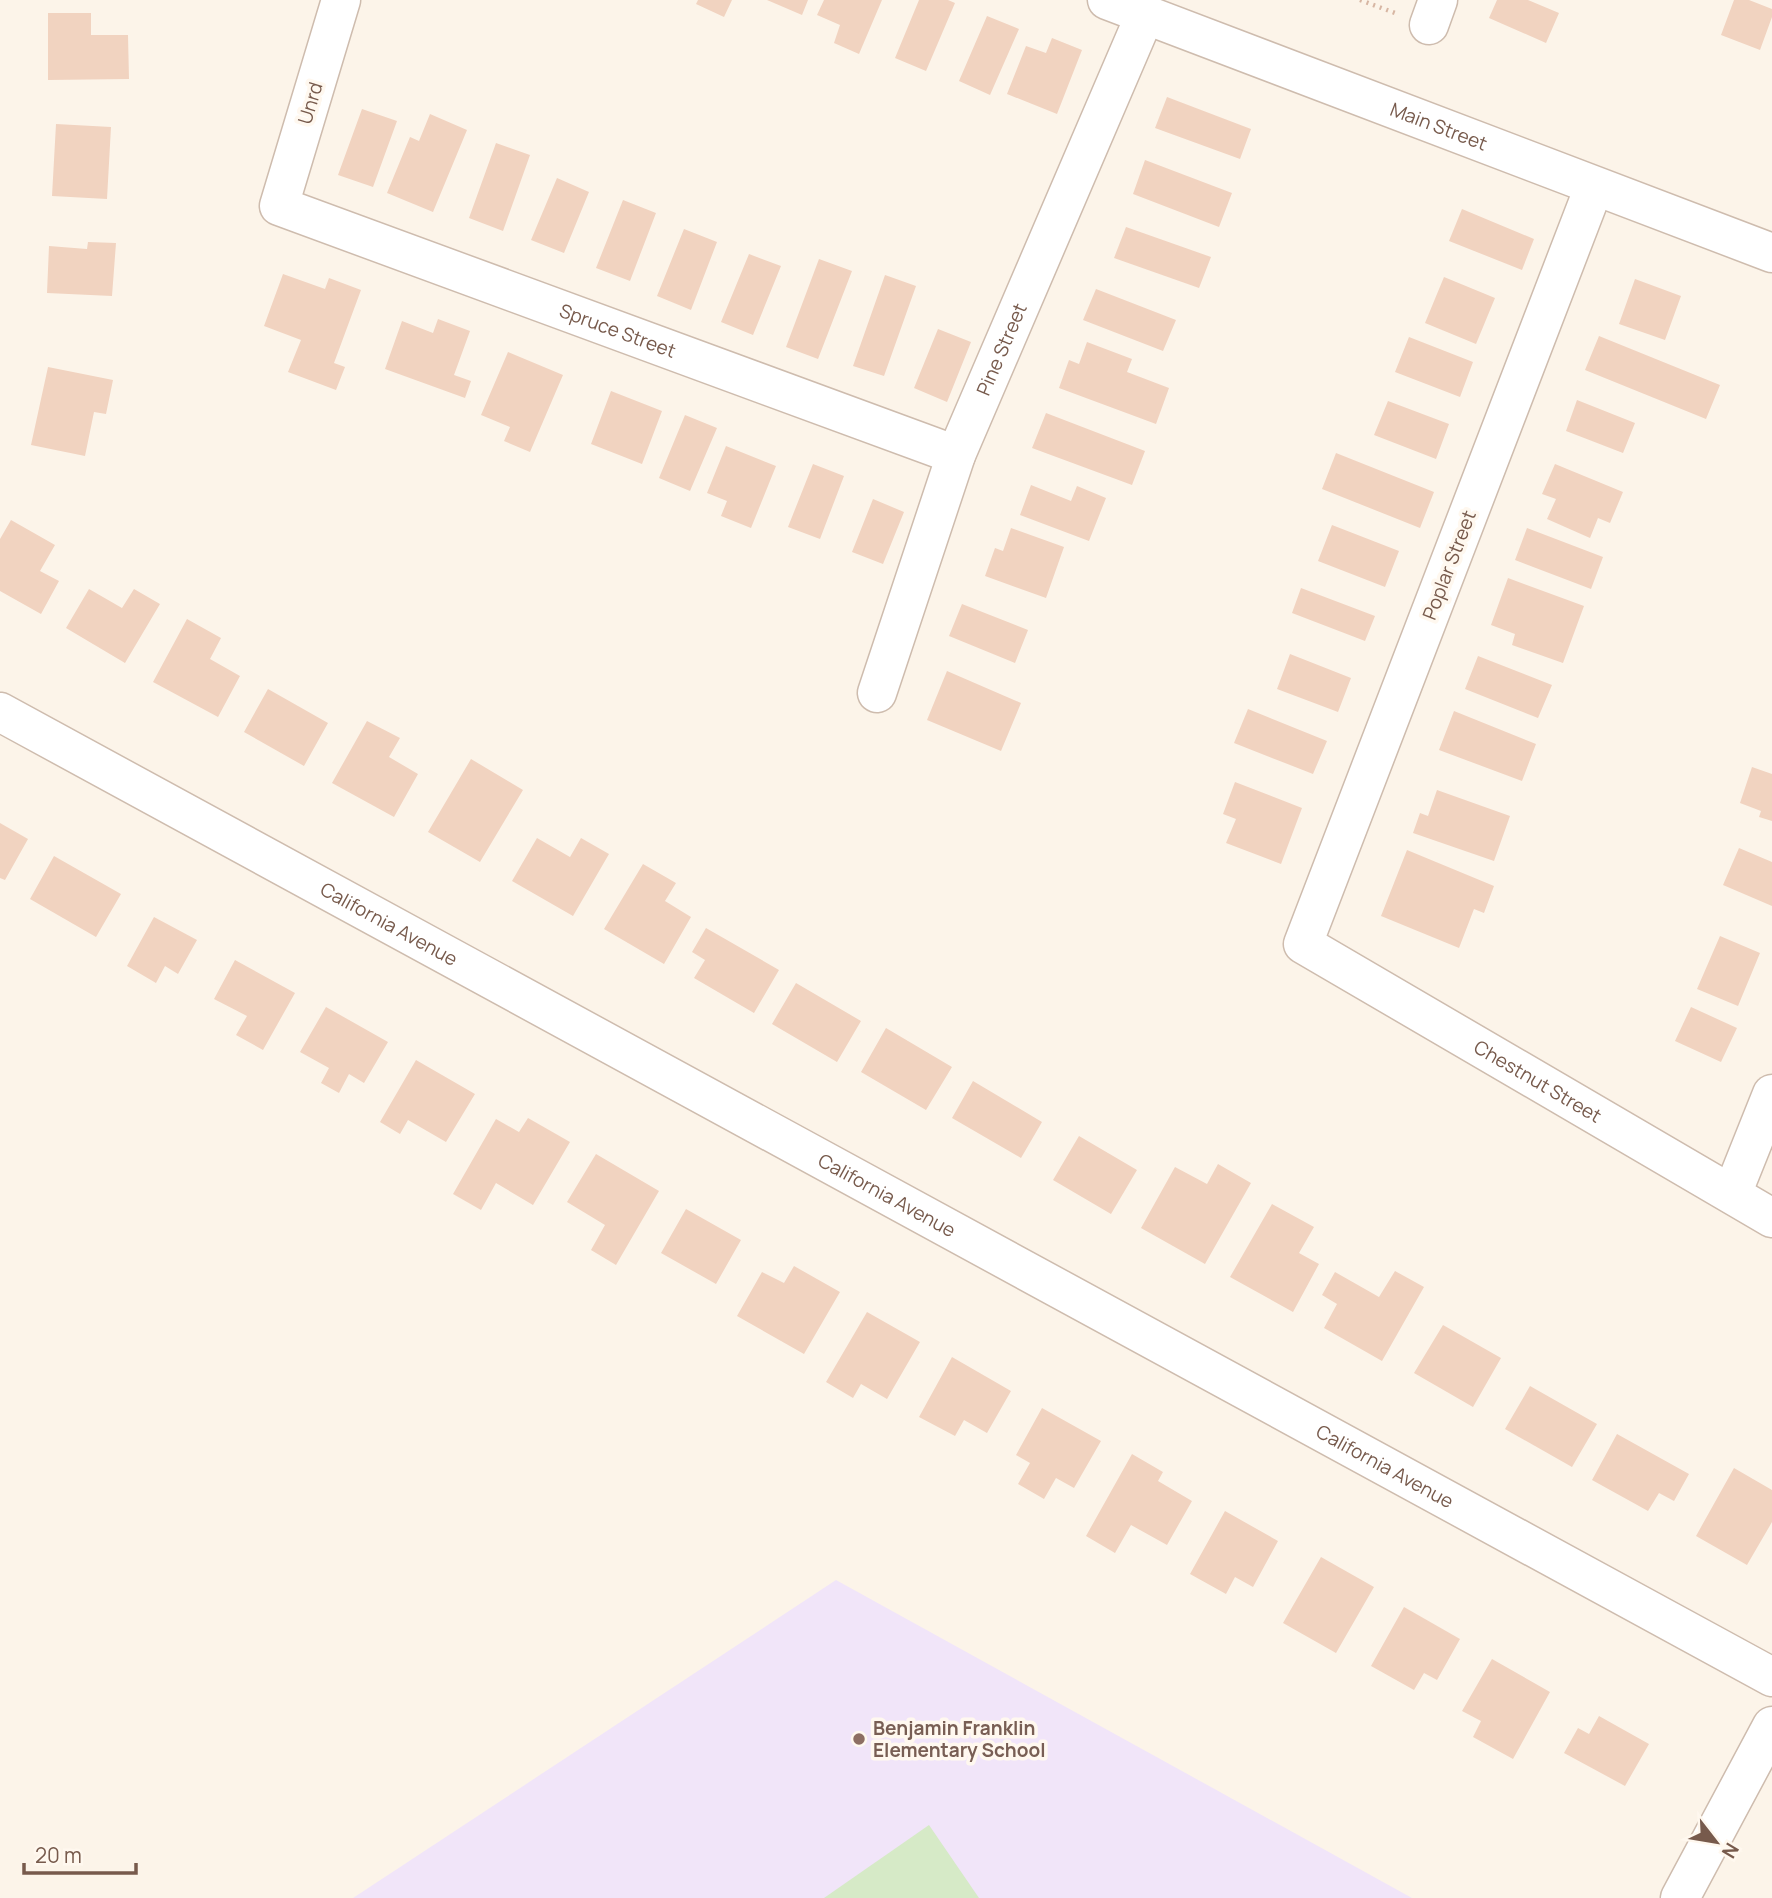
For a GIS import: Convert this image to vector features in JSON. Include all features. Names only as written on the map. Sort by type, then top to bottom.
[{"type":"street","name":"Unrd","points":[[279,206],[341,0]]},
{"type":"street","name":"Main Street","points":[[1107,0],[1772,253]]},
{"type":"street","name":"Pine Street","points":[[877,693],[956,455],[1145,15]]},
{"type":"street","name":"Poplar Street","points":[[1303,944],[1594,187]]},
{"type":"street","name":"Spruce Street","points":[[279,206],[956,455]]},
{"type":"street","name":"California Avenue","points":[[0,712],[1772,1677]]},
{"type":"street","name":"Chestnut Street","points":[[1303,944],[1772,1218]]},
{"type":"street","points":[[1732,1195],[1772,1094]]},
{"type":"street","points":[[1680,1898],[1772,1726]]},
{"type":"shaded area","name":"Benjamin Franklin Elementary School","points":[[836,1580],[1412,1898],[353,1898]]},
{"type":"green space","points":[[929,1825],[979,1898],[824,1898]]},
{"type":"building","points":[[698,0],[732,0],[724,17],[696,4]]},
{"type":"building","points":[[767,0],[808,0],[802,15]]},
{"type":"building","points":[[824,0],[882,0],[859,54],[834,43],[840,25],[817,15]]},
{"type":"building","points":[[919,0],[948,0],[955,3],[926,71],[895,58]]},
{"type":"building","points":[[1497,0],[1528,0],[1559,13],[1546,43],[1489,18]]},
{"type":"building","points":[[1734,0],[1749,0],[1772,9],[1772,17],[1760,50],[1721,35]]},
{"type":"building","points":[[48,13],[91,13],[91,35],[128,35],[129,79],[48,80]]},
{"type":"building","points":[[987,16],[1019,29],[990,95],[959,81]]},
{"type":"building","points":[[1052,38],[1082,50],[1057,114],[1007,94],[1026,46],[1046,53]]},
{"type":"building","points":[[1167,97],[1251,129],[1240,159],[1155,128]]},
{"type":"building","points":[[362,109],[397,121],[373,187],[338,175]]},
{"type":"building","points":[[430,114],[467,130],[433,212],[387,193],[410,137],[419,141]]},
{"type":"building","points":[[56,124],[111,127],[107,199],[52,196]]},
{"type":"building","points":[[496,143],[530,155],[503,231],[469,218]]},
{"type":"building","points":[[1145,160],[1232,193],[1219,227],[1133,194]]},
{"type":"building","points":[[557,178],[589,192],[564,253],[531,240]]},
{"type":"building","points":[[623,200],[656,213],[630,281],[596,268]]},
{"type":"building","points":[[1462,209],[1534,239],[1522,270],[1449,241]]},
{"type":"building","points":[[1126,227],[1211,257],[1199,288],[1114,258]]},
{"type":"building","points":[[684,229],[717,242],[691,310],[657,296]]},
{"type":"building","points":[[88,242],[116,243],[112,296],[47,293],[49,246],[87,249]]},
{"type":"building","points":[[749,254],[781,266],[753,335],[721,322]]},
{"type":"building","points":[[819,259],[852,271],[818,359],[786,347]]},
{"type":"building","points":[[283,274],[325,289],[329,278],[361,290],[334,363],[345,367],[336,390],[288,372],[301,340],[264,326]]},
{"type":"building","points":[[885,275],[916,286],[884,376],[853,366]]},
{"type":"building","points":[[1444,277],[1495,298],[1476,344],[1425,323]]},
{"type":"building","points":[[1635,279],[1681,296],[1665,340],[1619,324]]},
{"type":"building","points":[[1096,289],[1176,320],[1163,351],[1083,320]]},
{"type":"building","points":[[438,319],[470,331],[454,375],[471,381],[465,398],[385,369],[402,321],[433,333]]},
{"type":"building","points":[[938,329],[971,342],[947,402],[914,388]]},
{"type":"building","points":[[1599,336],[1720,385],[1706,419],[1585,370]]},
{"type":"building","points":[[1409,337],[1473,362],[1460,397],[1395,372]]},
{"type":"building","points":[[1087,342],[1132,359],[1127,372],[1169,388],[1156,424],[1059,388],[1069,360],[1079,364]]},
{"type":"building","points":[[508,352],[563,375],[530,452],[504,441],[510,427],[481,415]]},
{"type":"building","points":[[48,367],[113,380],[106,414],[94,412],[85,456],[31,445]]},
{"type":"building","points":[[611,391],[662,411],[642,464],[591,444]]},
{"type":"building","points":[[1577,400],[1635,423],[1623,453],[1566,431]]},
{"type":"building","points":[[1388,401],[1449,424],[1436,459],[1374,435]]},
{"type":"building","points":[[1046,413],[1145,451],[1132,485],[1032,448]]},
{"type":"building","points":[[685,415],[717,428],[690,491],[659,478]]},
{"type":"building","points":[[726,446],[776,466],[751,528],[721,516],[727,501],[707,493]]},
{"type":"building","points":[[1336,453],[1434,492],[1420,528],[1322,489]]},
{"type":"building","points":[[813,464],[844,476],[820,539],[788,527]]},
{"type":"building","points":[[1555,464],[1623,492],[1610,523],[1598,518],[1590,538],[1547,519],[1556,499],[1542,494]]},
{"type":"building","points":[[1031,485],[1071,501],[1077,486],[1106,498],[1089,541],[1020,515]]},
{"type":"building","points":[[873,499],[904,512],[883,564],[852,552]]},
{"type":"building","points":[[11,520],[55,545],[40,571],[59,581],[41,614],[0,591],[0,539]]},
{"type":"building","points":[[1332,525],[1399,551],[1385,587],[1318,561]]},
{"type":"building","points":[[1011,528],[1064,547],[1046,598],[985,576],[995,548],[1003,551]]},
{"type":"building","points":[[1527,528],[1603,557],[1591,589],[1515,560]]},
{"type":"building","points":[[1508,578],[1584,606],[1563,663],[1512,645],[1515,634],[1491,625]]},
{"type":"building","points":[[1301,588],[1375,616],[1365,641],[1292,613]]},
{"type":"building","points":[[89,589],[122,608],[134,589],[160,604],[125,663],[66,628]]},
{"type":"building","points":[[962,604],[1028,630],[1015,663],[949,636]]},
{"type":"building","points":[[187,619],[221,638],[210,659],[240,676],[218,717],[153,682]]},
{"type":"building","points":[[1290,654],[1351,678],[1338,712],[1277,689]]},
{"type":"building","points":[[1478,656],[1552,685],[1538,718],[1465,689]]},
{"type":"building","points":[[947,671],[1021,703],[1001,751],[927,720]]},
{"type":"building","points":[[268,689],[328,723],[304,766],[244,732]]},
{"type":"building","points":[[1248,709],[1327,741],[1313,774],[1234,743]]},
{"type":"building","points":[[1454,711],[1536,744],[1522,781],[1439,750]]},
{"type":"building","points":[[367,721],[400,738],[389,757],[418,774],[394,817],[332,783]]},
{"type":"building","points":[[471,759],[523,790],[480,862],[428,832]]},
{"type":"building","points":[[1752,767],[1772,774],[1772,821],[1759,817],[1761,811],[1740,803]]},
{"type":"building","points":[[1235,782],[1302,808],[1281,864],[1226,843],[1236,819],[1223,814]]},
{"type":"building","points":[[1437,790],[1510,816],[1494,861],[1413,833],[1420,813],[1428,816]]},
{"type":"building","points":[[0,823],[28,839],[5,880],[0,878]]},
{"type":"building","points":[[537,838],[570,857],[581,838],[609,854],[573,916],[512,881]]},
{"type":"building","points":[[1739,848],[1772,862],[1772,906],[1723,885]]},
{"type":"building","points":[[1407,850],[1494,886],[1484,913],[1474,909],[1459,948],[1381,916]]},
{"type":"building","points":[[54,856],[121,894],[96,937],[30,899]]},
{"type":"building","points":[[643,864],[676,883],[665,901],[691,917],[664,964],[604,929]]},
{"type":"building","points":[[154,917],[197,940],[178,974],[165,966],[156,983],[127,966]]},
{"type":"building","points":[[706,928],[779,970],[754,1013],[694,978],[705,960],[692,952]]},
{"type":"building","points":[[1720,936],[1760,953],[1738,1006],[1697,989]]},
{"type":"building","points":[[235,960],[295,993],[263,1050],[236,1035],[247,1016],[214,999]]},
{"type":"building","points":[[796,983],[861,1021],[837,1062],[772,1024]]},
{"type":"building","points":[[326,1007],[388,1042],[364,1083],[349,1074],[339,1093],[321,1083],[329,1068],[300,1052]]},
{"type":"building","points":[[1691,1007],[1737,1028],[1721,1062],[1675,1041]]},
{"type":"building","points":[[886,1028],[952,1067],[926,1110],[861,1072]]},
{"type":"building","points":[[416,1060],[475,1094],[446,1142],[408,1120],[400,1134],[380,1122]]},
{"type":"building","points":[[973,1081],[1042,1122],[1021,1158],[952,1118]]},
{"type":"building","points":[[528,1118],[570,1142],[533,1205],[496,1183],[481,1210],[453,1194],[496,1119],[519,1132]]},
{"type":"building","points":[[1079,1136],[1137,1170],[1111,1214],[1053,1180]]},
{"type":"building","points":[[596,1154],[659,1191],[616,1265],[591,1250],[605,1225],[567,1202]]},
{"type":"building","points":[[1218,1164],[1251,1183],[1205,1264],[1141,1228],[1175,1167],[1207,1184]]},
{"type":"building","points":[[1272,1204],[1314,1227],[1299,1253],[1319,1264],[1293,1312],[1230,1277]]},
{"type":"building","points":[[686,1209],[741,1240],[716,1284],[661,1253]]},
{"type":"building","points":[[794,1266],[840,1292],[804,1354],[737,1316],[762,1272],[784,1283]]},
{"type":"building","points":[[1395,1271],[1424,1287],[1382,1361],[1324,1328],[1337,1304],[1322,1295],[1335,1272],[1379,1297]]},
{"type":"building","points":[[867,1312],[920,1342],[887,1399],[861,1384],[853,1398],[826,1382]]},
{"type":"building","points":[[1443,1325],[1501,1358],[1473,1407],[1414,1373]]},
{"type":"building","points":[[952,1357],[1011,1391],[987,1433],[964,1420],[955,1436],[919,1417]]},
{"type":"building","points":[[1530,1386],[1597,1424],[1572,1467],[1505,1429]]},
{"type":"building","points":[[1042,1408],[1101,1441],[1074,1488],[1056,1478],[1044,1499],[1018,1484],[1030,1463],[1016,1455]]},
{"type":"building","points":[[1617,1434],[1689,1474],[1674,1501],[1659,1493],[1648,1511],[1592,1480]]},
{"type":"building","points":[[1132,1454],[1163,1472],[1158,1481],[1192,1501],[1167,1545],[1131,1525],[1115,1553],[1086,1536]]},
{"type":"building","points":[[1734,1468],[1772,1490],[1772,1522],[1747,1565],[1696,1536]]},
{"type":"building","points":[[1225,1511],[1278,1541],[1253,1587],[1235,1577],[1226,1594],[1190,1574]]},
{"type":"building","points":[[1321,1557],[1374,1587],[1336,1653],[1283,1623]]},
{"type":"building","points":[[1404,1607],[1460,1639],[1437,1680],[1424,1673],[1414,1690],[1371,1666]]},
{"type":"building","points":[[1492,1659],[1550,1692],[1513,1759],[1473,1737],[1481,1721],[1462,1711]]},
{"type":"building","points":[[1599,1716],[1649,1744],[1625,1786],[1564,1753],[1578,1728],[1589,1734]]},
{"type":"place","name":"Benjamin Franklin Elementary School","points":[[859,1739]]}]
